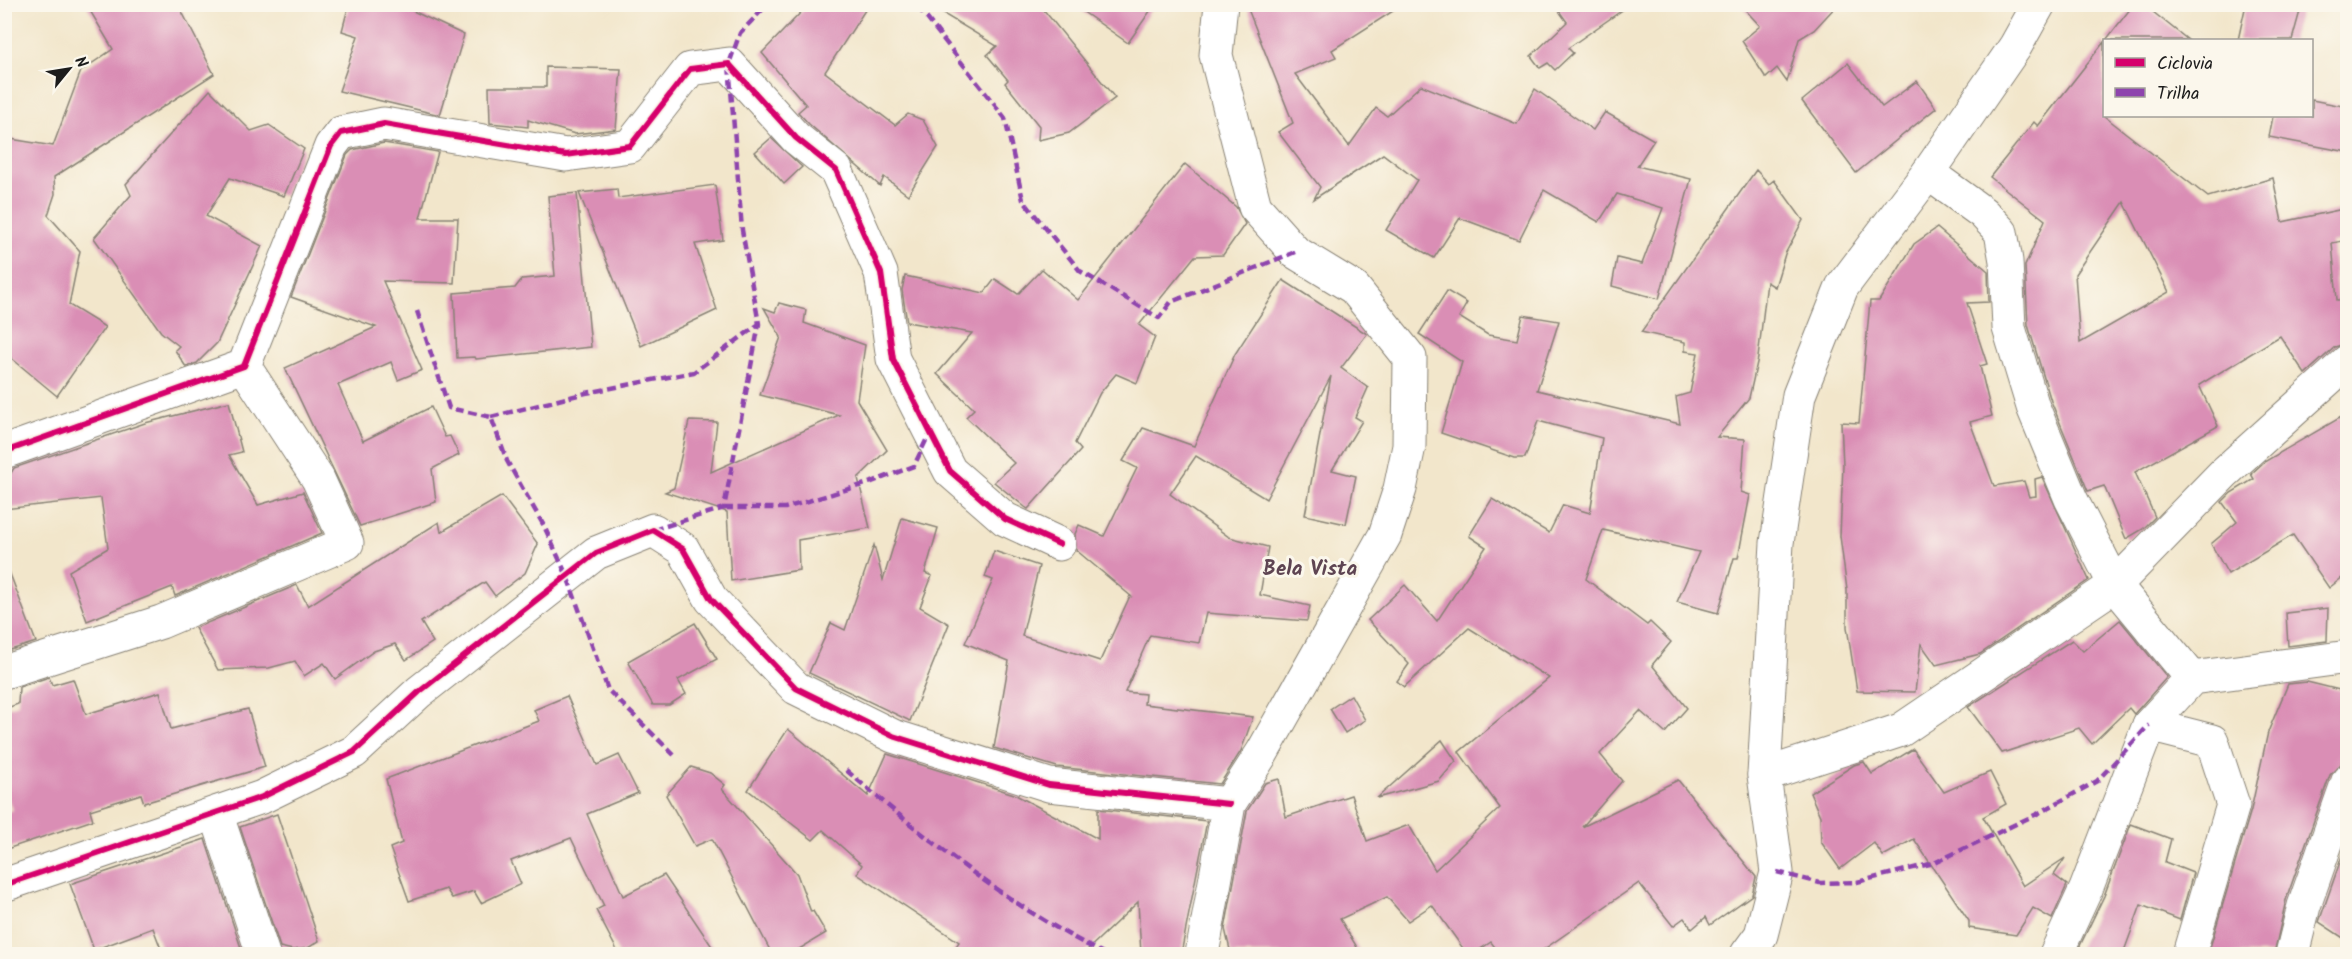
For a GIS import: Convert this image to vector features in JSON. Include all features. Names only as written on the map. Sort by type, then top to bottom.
[{"type":"street","points":[[1202,954],[1229,804],[1262,753],[1385,535],[1400,489],[1409,446],[1410,358],[1354,288],[1294,252],[1255,207],[1216,55],[1221,4]]},
{"type":"street","points":[[1747,954],[1761,935],[1777,872],[1764,776],[1777,543],[1799,395],[1842,287],[1928,173],[2015,47],[2039,4]]},
{"type":"street","points":[[4,452],[244,366],[331,146],[341,133],[384,124],[566,155],[630,146],[690,69],[729,64],[796,138],[836,170],[881,273],[893,359],[950,471],[1005,519],[1059,544]]},
{"type":"street","points":[[1928,173],[1983,213],[2001,232],[2006,261],[2009,328],[2033,407],[2071,499],[2115,585],[2192,678]]},
{"type":"street","points":[[1764,776],[1901,730],[2115,585],[2224,473],[2348,361]]},
{"type":"street","points":[[4,672],[162,622],[347,543],[318,479],[244,366]]},
{"type":"street","points":[[4,885],[262,797],[354,752],[420,692],[596,553],[653,530],[683,549],[711,598],[796,688],[893,736],[1050,785],[1229,804]]},
{"type":"street","points":[[2056,954],[2086,889],[2149,725],[2192,678],[2348,657]]},
{"type":"street","points":[[2149,725],[2212,741],[2232,805],[2189,954]]},
{"type":"street","points":[[2292,954],[2304,906],[2348,781]]},
{"type":"street","points":[[216,813],[263,954]]},
{"type":"building","points":[[86,4],[178,4],[214,74],[54,177],[55,194],[48,215],[80,251],[69,305],[105,327],[57,396],[4,352],[4,138],[53,146],[81,71],[113,49]]},
{"type":"building","points":[[349,4],[398,4],[464,35],[440,115],[339,91],[358,36],[342,31]]},
{"type":"building","points":[[809,4],[869,4],[825,72],[895,125],[908,114],[923,120],[938,147],[908,195],[884,177],[880,186],[809,124],[798,112],[806,105],[762,53]]},
{"type":"building","points":[[927,4],[1039,4],[1115,98],[1069,133],[1038,140],[1039,126],[1005,83],[1008,80],[987,55],[997,46]]},
{"type":"building","points":[[1072,4],[1155,4],[1128,43]]},
{"type":"building","points":[[1246,4],[1404,4],[1332,50],[1336,57],[1295,74],[1349,146],[1376,108],[1387,116],[1421,85],[1517,124],[1535,89],[1593,130],[1605,112],[1654,140],[1637,166],[1691,179],[1659,299],[1612,286],[1617,258],[1642,264],[1663,208],[1617,194],[1599,222],[1544,190],[1519,240],[1460,218],[1434,258],[1386,230],[1417,180],[1383,154],[1314,199],[1320,187],[1278,132],[1293,123]]},
{"type":"building","points":[[1554,4],[1631,4],[1568,48],[1573,53],[1555,70],[1548,63],[1540,68],[1531,56],[1567,22]]},
{"type":"building","points":[[1740,4],[1838,4],[1814,30],[1799,39],[1787,82],[1777,68],[1766,78],[1742,41],[1760,26]]},
{"type":"building","points":[[2134,4],[2143,4],[2187,39],[2107,39]]},
{"type":"building","points":[[2246,4],[2302,4],[2292,39],[2238,39]]},
{"type":"building","points":[[2103,43],[2103,117],[2208,197],[2273,178],[2282,222],[2348,208],[2348,240],[2332,243],[2337,300],[2348,300],[2348,343],[2335,347],[2305,374],[2280,336],[2199,385],[2218,426],[2135,472],[2155,517],[2143,529],[2126,539],[2104,486],[2088,491],[2051,401],[2028,325],[2025,266],[2045,220],[1990,177],[2034,122],[2038,126]],"holes":[[[2124,202],[2169,292],[2080,343],[2075,274]]]},
{"type":"building","points":[[1848,63],[1882,107],[1917,81],[1936,108],[1856,173],[1802,101]]},
{"type":"building","points":[[546,67],[621,69],[616,129],[575,134],[528,120],[528,127],[490,123],[489,87],[546,87]]},
{"type":"building","points":[[210,90],[251,131],[269,125],[304,149],[284,196],[230,178],[206,216],[262,246],[217,343],[197,363],[186,367],[175,350],[179,346],[161,332],[94,238],[131,195],[126,184]]},
{"type":"building","points":[[2313,100],[2348,107],[2348,152],[2269,137],[2273,117],[2313,117]]},
{"type":"building","points":[[771,138],[802,167],[784,184],[755,152]]},
{"type":"building","points":[[384,143],[438,152],[420,218],[458,218],[454,283],[383,281],[422,370],[398,380],[391,362],[338,385],[363,441],[431,407],[445,437],[450,436],[459,455],[432,469],[436,502],[360,526],[285,368],[376,327],[291,297],[347,155],[352,150]]},
{"type":"building","points":[[1185,164],[1236,207],[1245,224],[1223,255],[1195,256],[1139,325],[1155,337],[1137,383],[1116,374],[1100,393],[1075,443],[1081,450],[1028,509],[994,482],[1014,463],[966,417],[974,409],[937,374],[972,333],[907,322],[902,290],[905,276],[984,293],[995,279],[1018,294],[1042,269],[1078,300]]},
{"type":"building","points":[[1756,170],[1769,184],[1774,180],[1803,220],[1785,254],[1775,287],[1767,282],[1758,358],[1749,398],[1717,437],[1745,439],[1741,492],[1750,495],[1738,558],[1734,558],[1718,613],[1677,602],[1699,552],[1603,530],[1586,579],[1647,625],[1650,622],[1671,642],[1652,665],[1687,708],[1665,733],[1640,711],[1600,754],[1622,781],[1582,827],[1678,780],[1756,877],[1752,895],[1710,925],[1706,917],[1692,929],[1684,918],[1673,926],[1639,883],[1537,954],[1500,954],[1491,942],[1473,954],[1467,954],[1432,905],[1408,921],[1387,897],[1340,919],[1361,954],[1231,954],[1225,929],[1247,811],[1265,783],[1279,779],[1286,817],[1351,795],[1367,841],[1409,825],[1435,870],[1500,808],[1459,752],[1549,678],[1469,628],[1404,687],[1397,681],[1409,664],[1368,620],[1405,585],[1437,621],[1486,547],[1469,536],[1492,499],[1549,533],[1563,505],[1590,513],[1602,438],[1538,421],[1525,458],[1515,458],[1441,433],[1462,362],[1419,334],[1447,291],[1467,303],[1459,317],[1488,335],[1517,340],[1523,315],[1559,321],[1537,390],[1680,424],[1676,397],[1690,393],[1698,353],[1685,351],[1685,342],[1641,332]]},
{"type":"building","points":[[715,185],[723,240],[695,244],[717,310],[641,346],[579,193],[617,189],[618,198]]},
{"type":"building","points":[[577,193],[591,347],[476,359],[475,357],[457,358],[454,293],[515,288],[522,279],[555,276],[548,196]]},
{"type":"building","points":[[1937,228],[1988,271],[1989,302],[1967,303],[1987,364],[1980,366],[1992,416],[1970,422],[1994,486],[2024,481],[2029,497],[2036,496],[2035,479],[2042,477],[2089,580],[1980,654],[1936,665],[1921,644],[1915,692],[1857,691],[1847,627],[1847,590],[1840,536],[1843,465],[1841,422],[1859,423],[1870,301],[1879,301],[1914,244]]},
{"type":"building","points":[[1283,280],[1367,334],[1341,368],[1368,388],[1355,417],[1362,421],[1332,470],[1356,476],[1346,524],[1305,515],[1331,376],[1266,499],[1196,456],[1170,494],[1229,537],[1268,547],[1260,595],[1310,606],[1307,621],[1206,613],[1199,643],[1150,635],[1125,692],[1145,694],[1144,704],[1253,717],[1241,751],[1220,784],[1057,767],[994,748],[1009,661],[965,643],[993,580],[985,577],[994,551],[1039,566],[1022,636],[1100,661],[1130,596],[1132,597],[1076,550],[1075,534],[1079,525],[1104,536],[1137,468],[1123,461],[1143,428],[1194,446],[1235,354]]},
{"type":"building","points":[[779,303],[806,310],[804,323],[865,345],[857,400],[887,450],[858,478],[870,528],[798,540],[799,570],[731,581],[727,512],[665,492],[674,488],[689,421],[717,422],[711,472],[839,415],[760,395],[781,337],[764,308],[775,312]]},
{"type":"building","points":[[229,402],[242,452],[229,455],[258,505],[303,492],[322,533],[175,596],[172,587],[87,621],[69,571],[108,548],[101,498],[4,509],[4,484],[14,468],[145,423]]},
{"type":"building","points":[[2348,413],[2348,573],[2329,588],[2293,535],[2228,574],[2211,544],[2237,522],[2222,502],[2231,493],[2254,479],[2251,474],[2264,462]]},
{"type":"building","points":[[502,496],[538,544],[525,573],[495,596],[485,582],[421,622],[433,642],[406,660],[395,644],[374,651],[335,679],[324,663],[304,676],[295,661],[269,668],[218,670],[195,628],[297,585],[308,606],[439,522],[441,532]]},
{"type":"building","points":[[902,518],[938,528],[925,573],[932,576],[920,607],[949,624],[910,721],[809,673],[831,623],[845,630],[874,545],[883,580]]},
{"type":"building","points":[[4,566],[7,566],[36,642],[4,652]]},
{"type":"building","points":[[2328,608],[2327,641],[2288,646],[2286,613]]},
{"type":"building","points":[[2120,620],[2167,677],[2134,714],[2129,708],[2092,744],[2079,728],[2002,753],[1968,707],[2072,640],[2083,651]]},
{"type":"building","points":[[695,623],[717,659],[678,680],[686,694],[669,705],[653,705],[628,661]]},
{"type":"building","points":[[49,677],[52,685],[73,679],[86,714],[160,692],[171,729],[248,709],[265,767],[144,803],[141,794],[90,810],[93,820],[4,850],[4,813],[12,810],[4,786],[4,709],[18,704],[19,687]]},
{"type":"building","points":[[2307,682],[2348,692],[2348,736],[2341,764],[2330,775],[2286,900],[2274,954],[2208,954],[2251,810],[2268,732],[2288,684]]},
{"type":"building","points":[[1351,695],[1365,720],[1345,733],[1330,709]]},
{"type":"building","points":[[567,696],[597,765],[619,755],[638,793],[587,814],[623,896],[664,875],[717,954],[619,954],[596,910],[604,906],[571,838],[511,861],[521,884],[481,903],[474,891],[452,898],[446,889],[409,901],[390,848],[402,843],[386,779],[539,721],[534,710]]},
{"type":"building","points":[[788,729],[868,796],[887,754],[1014,794],[1098,839],[1098,809],[1207,821],[1181,954],[1141,954],[1138,902],[1083,954],[951,954],[959,942],[857,874],[862,865],[823,830],[813,840],[748,790]]},
{"type":"building","points":[[1442,740],[1456,761],[1439,781],[1377,798]]},
{"type":"building","points":[[1913,749],[1944,792],[1990,772],[2006,804],[1983,817],[2023,886],[2065,858],[2054,875],[2067,885],[2052,919],[2033,908],[2016,935],[1969,928],[1969,921],[1914,839],[1883,856],[1874,843],[1840,869],[1821,842],[1820,816],[1810,793],[1854,765],[1864,762],[1872,774]]},
{"type":"building","points":[[691,767],[710,773],[725,785],[722,789],[797,874],[811,912],[813,911],[826,933],[791,954],[772,954],[712,839],[695,846],[666,795]]},
{"type":"building","points":[[277,814],[319,941],[308,948],[293,950],[280,947],[240,827]]},
{"type":"building","points":[[2131,824],[2171,839],[2165,862],[2193,873],[2180,920],[2141,905],[2123,954],[2076,954],[2104,896]]},
{"type":"building","points":[[205,839],[243,954],[163,954],[153,928],[94,950],[70,884]]},
{"type":"building","points":[[2348,839],[2348,941],[2319,922]]},
{"type":"marked path","points":[[653,530],[724,508],[759,324],[742,230],[729,64],[740,33],[768,4]]},
{"type":"marked path","points":[[918,7],[1005,118],[1023,200],[1080,271],[1159,318],[1171,302],[1295,252]]},
{"type":"marked path","points":[[417,311],[449,408],[491,417],[507,461],[544,526],[567,576],[608,690],[675,756]]},
{"type":"marked path","points":[[491,417],[586,393],[694,372],[759,324]]},
{"type":"marked path","points":[[724,508],[785,508],[872,482],[914,466],[930,432]]},
{"type":"marked path","points":[[1777,872],[1820,883],[1857,882],[1934,863],[2039,813],[2097,781],[2149,725]]},
{"type":"marked path","points":[[846,770],[938,846],[1002,893],[1105,954]]},
{"type":"cycle path","points":[[4,452],[244,366],[331,146],[341,133],[384,124],[566,155],[630,146],[690,69],[729,64],[796,138],[836,170],[881,273],[893,359],[950,471],[1005,519],[1059,544]]},
{"type":"cycle path","points":[[4,885],[262,797],[354,752],[419,692],[596,553],[653,530],[683,549],[711,599],[796,688],[893,736],[1049,785],[1229,804]]},
{"type":"district","name":"Bela Vista","points":[[1310,569]]}]
